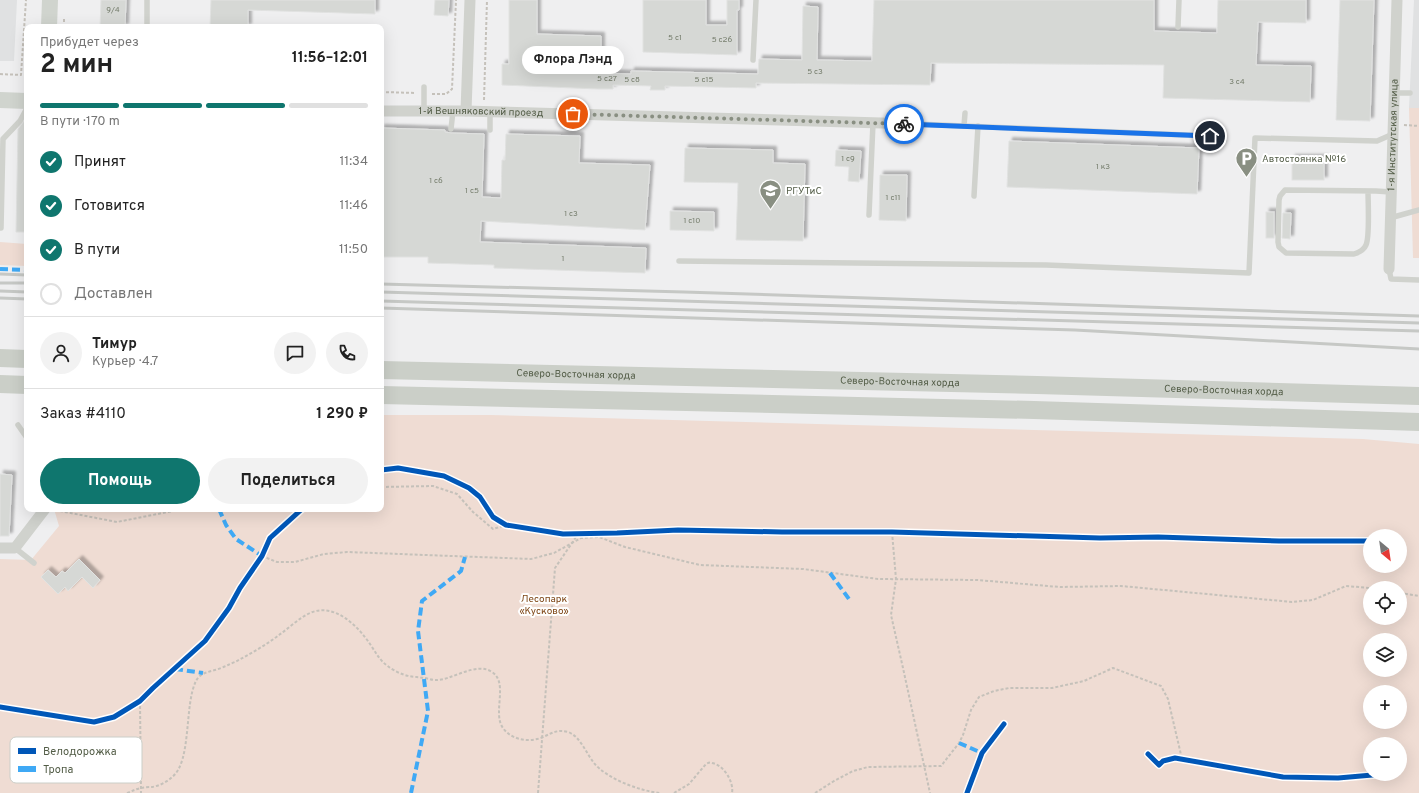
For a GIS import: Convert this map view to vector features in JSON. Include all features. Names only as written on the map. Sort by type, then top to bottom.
[{"type":"main road","points":[[0,358],[24,359]]},
{"type":"main road","name":"Северо-Восточная хорда","points":[[384,370],[1037,384],[1419,396]]},
{"type":"main road","points":[[0,384],[24,385]]},
{"type":"main road","points":[[384,395],[1042,410],[1419,422]]},
{"type":"street","points":[[49,24],[50,0]]},
{"type":"street","points":[[466,111],[470,0]]},
{"type":"street","name":"1-я Институтская улица","points":[[1389,269],[1396,0]]},
{"type":"street","points":[[0,100],[24,101]]},
{"type":"street","name":"1-й Вешняковский проезд","points":[[384,111],[487,111],[916,124]]},
{"type":"street","points":[[0,548],[15,548],[44,512]]},
{"type":"lane","points":[[146,24],[147,0]]},
{"type":"lane","points":[[754,60],[756,0]]},
{"type":"lane","points":[[1178,27],[1179,0]]},
{"type":"lane","points":[[424,87],[424,111]]},
{"type":"lane","points":[[1394,93],[1410,93]]},
{"type":"lane","points":[[451,129],[452,111]]},
{"type":"lane","points":[[487,111],[490,130]]},
{"type":"lane","points":[[1,228],[2,139],[20,120],[24,113]]},
{"type":"lane","points":[[964,126],[965,113]]},
{"type":"lane","points":[[869,214],[873,123]]},
{"type":"lane","points":[[916,124],[1210,136]]},
{"type":"lane","points":[[974,196],[978,126]]},
{"type":"lane","points":[[679,261],[1046,265],[1249,273],[1255,138],[1377,141],[1393,129]]},
{"type":"lane","points":[[1368,191],[1367,241],[1363,250],[1359,253],[1286,253],[1279,248],[1278,200],[1285,190],[1368,191],[1391,192]]},
{"type":"lane","points":[[1390,218],[1419,210]]},
{"type":"lane","points":[[1389,269],[1391,279],[1419,280]]},
{"type":"lane","points":[[18,425],[24,434]]},
{"type":"lane","points":[[15,548],[34,563]]},
{"type":"path","points":[[24,24],[26,0]]},
{"type":"path","points":[[384,92],[446,94],[452,89],[456,0]]},
{"type":"path","points":[[487,0],[487,111]]},
{"type":"path","points":[[0,74],[21,75],[24,30]]},
{"type":"path","points":[[1393,129],[1419,126]]},
{"type":"path","points":[[384,487],[433,486],[457,494],[473,512],[493,529],[506,525]]},
{"type":"path","points":[[62,512],[116,522],[168,512]]},
{"type":"path","points":[[499,521],[506,525],[513,526]]},
{"type":"path","points":[[884,532],[900,532]]},
{"type":"path","points":[[892,532],[896,579],[891,615],[930,793]]},
{"type":"path","points":[[570,534],[609,533]]},
{"type":"path","points":[[538,793],[555,568],[578,534]]},
{"type":"path","points":[[262,556],[277,562],[295,562],[324,554],[347,552],[531,560],[554,553],[581,538],[599,537],[626,547],[700,564],[803,569],[878,579],[977,580],[1060,587],[1121,586],[1292,602],[1313,600],[1346,586],[1363,587]]},
{"type":"path","points":[[258,563],[265,550]]},
{"type":"path","points":[[1407,594],[1419,596]]},
{"type":"path","points":[[127,793],[141,788],[154,787],[164,783],[173,777],[180,768],[184,753],[191,698],[196,681],[203,673],[221,668],[247,656],[310,613],[325,609],[338,614],[358,629],[371,645],[378,658],[389,667],[408,676],[434,680],[451,677],[476,669],[491,671],[497,677],[501,696],[499,721],[503,729],[513,737],[525,740],[542,738],[558,730],[569,732],[579,740],[595,764],[605,773],[638,788],[660,793]]},
{"type":"path","points":[[815,793],[853,771],[868,767],[941,766],[960,743],[971,710],[979,697],[994,691],[1009,688],[1052,688],[1084,681],[1113,668],[1139,676],[1162,686],[1168,699],[1182,759]]},
{"type":"path","points":[[133,705],[144,697]]},
{"type":"path","points":[[140,701],[140,737]]},
{"type":"path","points":[[1175,758],[1189,760]]},
{"type":"path","points":[[674,793],[689,784],[706,764],[712,763],[723,768],[730,777],[733,791],[732,793]]},
{"type":"path","points":[[141,783],[141,793]]},
{"type":"shaded area","points":[[0,0],[17,0],[14,61],[0,61]]},
{"type":"shaded area","points":[[1414,0],[1419,0],[1419,108],[1409,108]]},
{"type":"green space","points":[[1409,108],[1419,108],[1419,258],[1413,258]]},
{"type":"green space","points":[[0,242],[24,244],[24,266],[0,265]]},
{"type":"green space","name":"Лесопарк «Кусково»","points":[[384,415],[491,415],[1363,439],[1419,444],[1419,793],[0,793],[0,559],[31,560],[59,526],[55,512],[384,512]]},
{"type":"building","points":[[101,0],[126,0],[125,24],[100,24]]},
{"type":"building","points":[[211,0],[375,0],[375,14],[248,10],[248,24],[210,24]]},
{"type":"building","points":[[435,0],[449,0],[448,16],[434,15]]},
{"type":"building","points":[[509,0],[537,0],[537,34],[601,36],[601,73],[631,74],[631,71],[758,74],[759,59],[802,60],[803,6],[818,7],[817,60],[872,61],[874,0],[1154,0],[1154,31],[1217,33],[1218,0],[1306,0],[1306,23],[1258,22],[1256,65],[1311,66],[1310,102],[1163,98],[1164,65],[931,63],[930,85],[756,83],[756,88],[665,86],[665,90],[650,90],[651,86],[613,85],[613,89],[598,89],[502,85],[502,64],[509,64]]},
{"type":"building","points":[[643,0],[706,0],[706,25],[727,25],[727,0],[739,0],[739,10],[737,10],[737,55],[643,52]]},
{"type":"building","points":[[1340,0],[1374,0],[1370,121],[1336,120]]},
{"type":"building","points":[[24,121],[24,232],[16,232],[18,129]]},
{"type":"building","points":[[384,128],[445,130],[445,132],[451,133],[484,134],[482,197],[501,198],[502,160],[505,160],[506,134],[580,136],[579,163],[650,165],[645,230],[481,221],[480,242],[646,248],[645,273],[494,268],[494,265],[428,263],[428,257],[384,257]]},
{"type":"building","points":[[1009,141],[1199,148],[1197,194],[1007,187]]},
{"type":"building","name":"РГУТиС","points":[[685,148],[773,150],[773,163],[805,164],[803,241],[736,240],[738,183],[684,182]]},
{"type":"building","points":[[836,150],[861,151],[859,182],[848,181],[849,167],[835,166]]},
{"type":"building","points":[[1292,158],[1324,158],[1324,180],[1292,180]]},
{"type":"building","points":[[880,175],[907,175],[906,221],[879,220]]},
{"type":"building","points":[[670,211],[714,212],[714,231],[670,230]]},
{"type":"building","points":[[1266,212],[1274,212],[1274,238],[1266,238]]},
{"type":"building","points":[[1283,213],[1291,213],[1290,239],[1282,238]]},
{"type":"building","points":[[0,474],[12,475],[9,536],[0,536]]},
{"type":"building","points":[[79,559],[100,580],[93,588],[82,577],[68,591],[65,587],[58,594],[41,577],[48,570],[56,577],[62,571],[65,573]]},
{"type":"railway","points":[[0,274],[24,275]]},
{"type":"railway","points":[[0,283],[24,283]]},
{"type":"railway","points":[[384,284],[684,292],[1419,316]]},
{"type":"railway","points":[[0,291],[24,292]]},
{"type":"railway","points":[[384,292],[1419,323]]},
{"type":"railway","points":[[0,298],[24,299]]},
{"type":"railway","points":[[384,301],[1419,331]]},
{"type":"railway","points":[[384,308],[1075,330],[1419,349]]},
{"type":"marked path","points":[[0,269],[24,270]]},
{"type":"marked path","points":[[220,512],[226,525],[236,539],[262,556]]},
{"type":"marked path","points":[[411,793],[428,711],[418,631],[422,601],[461,571],[465,557]]},
{"type":"marked path","points":[[830,573],[849,599]]},
{"type":"marked path","points":[[175,669],[203,673]]},
{"type":"marked path","points":[[959,743],[982,753]]},
{"type":"cycle path","points":[[384,470],[398,468],[444,476],[469,488],[480,497],[493,517],[506,525],[563,534],[678,530],[892,532],[1100,538],[1158,537],[1279,541],[1363,541]]},
{"type":"cycle path","points":[[0,707],[94,722],[114,717],[140,701],[205,641],[229,608],[240,588],[262,556],[270,538],[299,512]]},
{"type":"cycle path","points":[[967,793],[982,753],[1004,724]]},
{"type":"cycle path","points":[[1148,754],[1159,765],[1163,761],[1175,758],[1283,777],[1338,778],[1363,776]]},
{"type":"way so far","points":[[573,114],[904,124]]},
{"type":"place","name":"Флора Лэнд","points":[[573,114]]},
{"type":"place","name":"Автостоянка №16","points":[[1246,178]]},
{"type":"place","name":"РГУТиС","points":[[770,210]]},
{"type":"route","points":[[904,124],[1210,136]]}]
